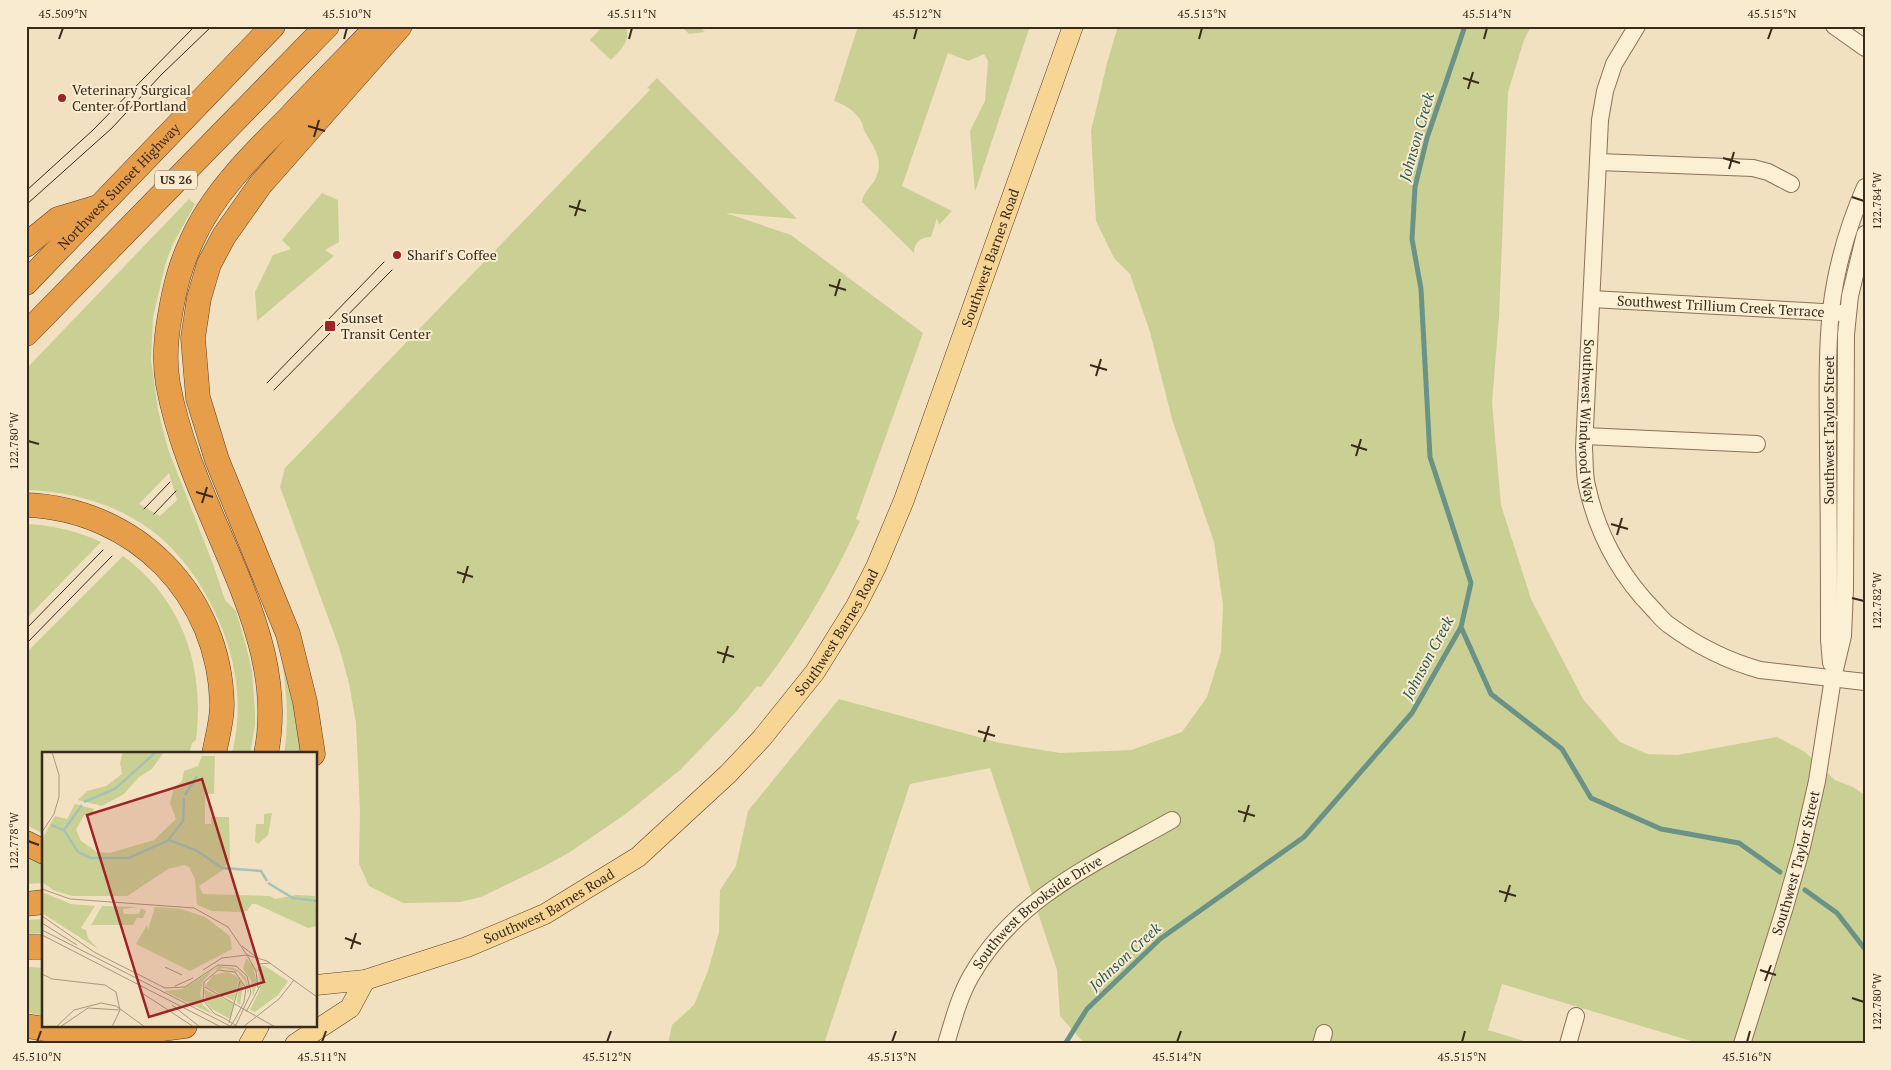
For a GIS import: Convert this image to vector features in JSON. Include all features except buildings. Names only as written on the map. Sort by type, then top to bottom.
[{"type":"highway","name":"Northwest Sunset Highway","points":[[26,283],[273,26]]},
{"type":"highway","name":"US 26","points":[[26,334],[327,26]]},
{"type":"highway","points":[[266,752],[270,720],[269,689],[258,632],[250,604],[212,518],[179,433],[168,382],[166,335],[176,279],[192,238],[211,207],[256,151],[378,26]]},
{"type":"highway","points":[[313,752],[305,702],[288,634],[217,460],[198,398],[193,338],[199,298],[209,264],[224,236],[260,186],[400,26]]},
{"type":"highway","points":[[26,245],[58,219],[100,206]]},
{"type":"highway","points":[[26,505],[74,512],[106,524],[142,545],[161,561],[182,584],[210,635],[219,672],[222,706],[214,752]]},
{"type":"highway","points":[[26,842],[42,851]]},
{"type":"highway","points":[[26,904],[42,902]]},
{"type":"highway","points":[[26,946],[42,947]]},
{"type":"highway","points":[[26,1026],[90,1036],[115,1036],[171,1028]]},
{"type":"highway","points":[[26,1043],[32,1044]]},
{"type":"main road","name":"Southwest Barnes Road","points":[[318,985],[365,980],[467,948],[537,918],[564,904],[638,857],[728,774],[755,746],[816,672],[876,567],[904,500],[1073,26]]},
{"type":"main road","points":[[295,1044],[350,1008],[365,980]]},
{"type":"main road","points":[[248,1044],[258,1028]]},
{"type":"street","name":"Southwest Windwood Way","points":[[1637,26],[1614,64],[1605,91],[1600,120],[1585,436],[1587,485],[1597,520],[1614,560],[1644,600],[1668,625],[1721,656],[1745,666],[1760,670],[1865,682]]},
{"type":"street","points":[[1834,26],[1865,48]]},
{"type":"street","points":[[1598,162],[1753,168],[1768,172],[1791,184]]},
{"type":"street","name":"Southwest Taylor Street","points":[[1832,678],[1829,640],[1828,377],[1831,312],[1843,246],[1865,187]]},
{"type":"street","name":"Southwest Taylor Street","points":[[1742,1044],[1802,847],[1817,782],[1832,678],[1842,636],[1845,590],[1846,334],[1855,272],[1865,234]]},
{"type":"street","name":"Southwest Trillium Creek Terrace","points":[[1592,300],[1848,314]]},
{"type":"street","points":[[1585,436],[1758,444]]},
{"type":"street","name":"Southwest Brookside Drive","points":[[946,1044],[957,1009],[969,981],[988,950],[1012,922],[1054,887],[1172,820]]},
{"type":"street","points":[[1568,1044],[1576,1016]]},
{"type":"green space","points":[[603,26],[626,26],[626,41],[611,60],[590,40]]},
{"type":"green space","points":[[681,26],[699,26],[705,32],[689,34]]},
{"type":"green space","points":[[858,26],[1030,26],[975,192],[970,131],[985,101],[988,61],[984,54],[968,61],[948,53],[902,186],[952,211],[939,225],[937,218],[931,237],[918,241],[914,253],[862,202],[864,195],[877,175],[879,169],[878,158],[874,147],[864,131],[862,122],[856,114],[834,101]]},
{"type":"green space","points":[[1118,26],[1531,26],[1524,40],[1508,92],[1499,317],[1492,403],[1501,505],[1531,599],[1583,699],[1620,742],[1647,754],[1677,755],[1777,737],[1805,752],[1835,780],[1853,787],[1865,795],[1865,1044],[1701,1044],[1502,984],[1488,1030],[1534,1044],[1085,1044],[1060,1016],[1057,970],[990,768],[910,784],[824,1044],[668,1044],[672,1025],[694,1005],[708,971],[719,932],[720,890],[736,866],[748,811],[839,699],[1000,743],[1060,753],[1131,750],[1182,732],[1207,697],[1221,652],[1223,605],[1214,542],[1172,419],[1150,332],[1130,274],[1114,258],[1096,221],[1091,131]]},
{"type":"green space","points":[[657,78],[797,219],[726,213],[791,235],[923,333],[856,519],[860,521],[839,565],[815,607],[790,647],[761,687],[757,686],[735,713],[680,770],[627,813],[570,852],[481,897],[460,902],[403,903],[369,886],[359,864],[360,811],[356,723],[349,683],[339,647],[280,487],[285,468],[648,92],[650,89],[647,88]]},
{"type":"green space","points":[[322,193],[338,200],[339,242],[325,250],[334,256],[257,321],[255,292],[273,255],[291,249],[282,240]]},
{"type":"green space","points":[[189,199],[195,204],[173,244],[166,262],[153,317],[151,360],[158,410],[168,449],[225,600],[236,611],[246,646],[252,671],[255,711],[255,725],[250,752],[232,752],[238,708],[233,664],[227,642],[209,600],[182,560],[158,535],[137,521],[108,506],[76,496],[26,490],[26,369]],"holes":[[[169,473],[177,500],[160,516],[139,504]]]},
{"type":"green space","points":[[26,524],[65,529],[101,542],[26,619]]},
{"type":"green space","points":[[123,556],[144,574],[161,593],[175,614],[185,637],[193,661],[197,687],[196,740],[192,743],[190,752],[42,752],[42,833],[26,825],[26,653]]},
{"type":"green space","points":[[280,650],[306,752],[284,752],[287,727],[284,676]]},
{"type":"green space","points":[[26,855],[42,863],[42,883],[26,884]]},
{"type":"green space","points":[[42,919],[42,933],[26,934],[26,920]]},
{"type":"green space","points":[[26,967],[42,968],[42,1016],[26,1012]]},
{"type":"waterway","name":"Johnson Creek","points":[[1065,1044],[1087,1009],[1160,939],[1304,837],[1412,713],[1461,627],[1471,583],[1430,457],[1421,289],[1412,239],[1415,187],[1427,138],[1465,26]]},
{"type":"waterway","points":[[1461,627],[1491,694],[1562,749],[1591,798],[1661,829],[1739,843],[1780,872]]},
{"type":"waterway","points":[[1805,890],[1837,913],[1865,949]]},
{"type":"tram line","points":[[26,191],[93,130],[195,26]]},
{"type":"tram line","points":[[26,205],[112,128],[161,75],[212,26]]},
{"type":"tram line","points":[[267,383],[384,262]]},
{"type":"tram line","points":[[274,390],[392,270]]},
{"type":"tram line","points":[[144,509],[170,482]]},
{"type":"tram line","points":[[154,514],[176,491]]},
{"type":"tram line","points":[[26,629],[103,550]]},
{"type":"tram line","points":[[26,644],[112,556]]},
{"type":"place","name":"Veterinary Surgical Center of Portland","points":[[62,98]]},
{"type":"place","name":"Sharif's Coffee","points":[[397,255]]},
{"type":"place","name":"Sunset Transit Center","points":[[330,326]]}]
